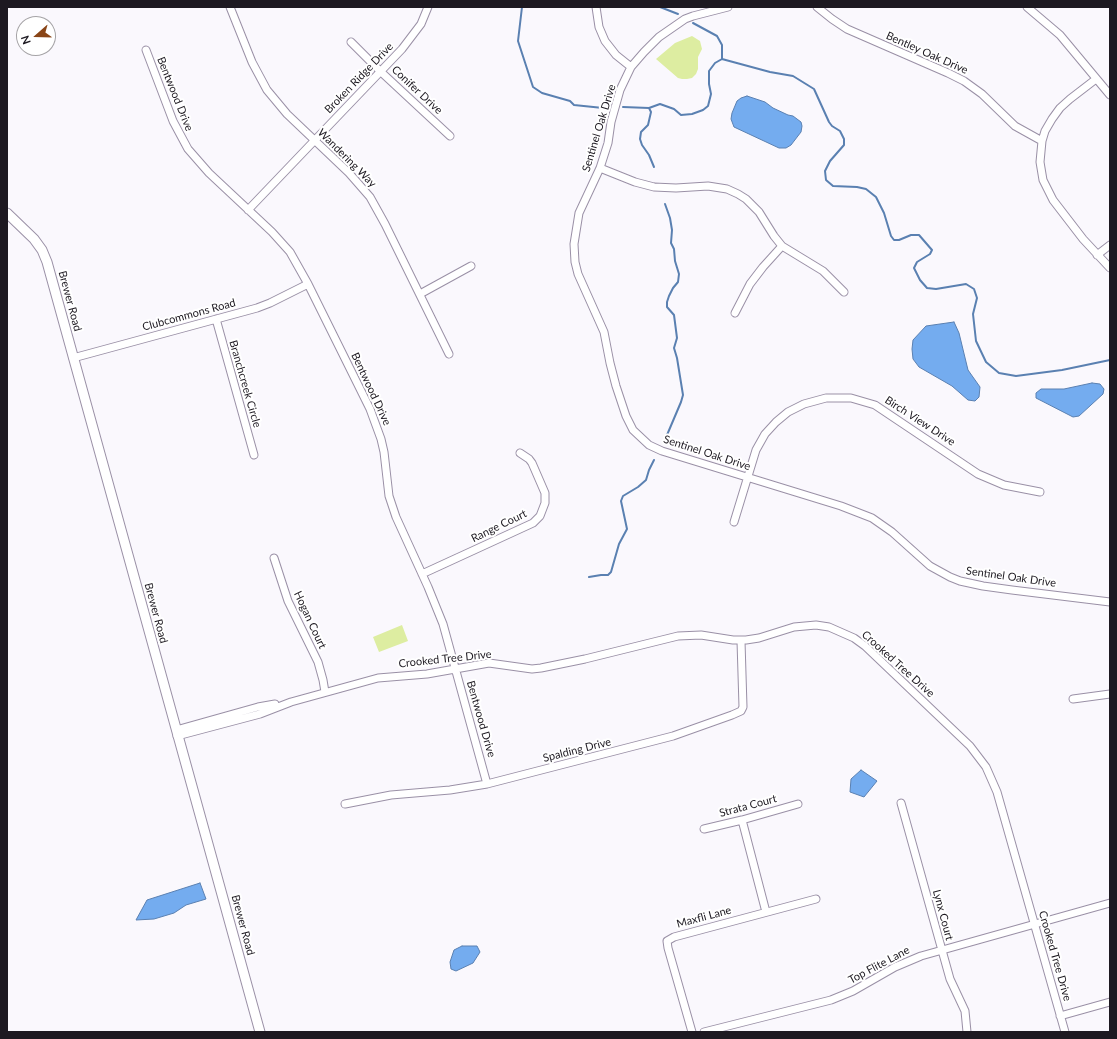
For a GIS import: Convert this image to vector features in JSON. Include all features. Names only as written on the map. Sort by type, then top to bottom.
[{"type":"street","name":"Wandering Way","points":[[230,7],[252,62],[267,90],[287,114],[349,173],[370,197],[450,354]]},
{"type":"street","name":"Broken Ridge Drive","points":[[248,210],[414,35],[421,24],[428,7]]},
{"type":"street","points":[[596,7],[597,20],[605,41],[616,55],[631,67]]},
{"type":"street","name":"Sentinel Oak Drive","points":[[728,7],[686,19],[660,37],[631,67],[620,90],[611,122],[608,143],[600,168],[579,213],[574,253],[581,281],[604,332],[610,363],[623,409],[629,423],[643,441],[655,448],[747,478],[841,506],[872,518],[892,532],[930,566],[960,581],[998,588],[1110,602]]},
{"type":"street","name":"Bentley Oak Drive","points":[[817,7],[832,19],[853,31],[948,72],[964,81],[982,94],[1015,126],[1042,141]]},
{"type":"street","points":[[1027,7],[1060,35],[1110,95]]},
{"type":"street","name":"Conifer Drive","points":[[352,42],[380,71],[450,136]]},
{"type":"street","name":"Bentwood Drive","points":[[146,50],[173,121],[188,149],[209,173],[287,249],[297,264],[377,426],[384,452],[389,496],[396,517],[439,613],[487,784]]},
{"type":"street","points":[[1096,78],[1060,108],[1049,123],[1042,141],[1040,162],[1046,188],[1058,207],[1110,268]]},
{"type":"street","points":[[600,168],[635,182],[654,187],[676,188],[708,186],[727,189],[738,194],[758,212],[782,246],[823,271],[844,292]]},
{"type":"street","name":"Brewer Road","points":[[7,213],[34,239],[44,255],[50,271],[260,1032]]},
{"type":"street","points":[[1098,255],[1110,245]]},
{"type":"street","points":[[735,313],[750,284],[782,246]]},
{"type":"street","points":[[420,294],[471,266]]},
{"type":"street","name":"Clubcommons Road","points":[[74,358],[270,303],[308,284]]},
{"type":"street","name":"Branchcreek Circle","points":[[216,319],[254,455]]},
{"type":"street","name":"Birch View Drive","points":[[734,522],[756,450],[770,428],[782,417],[796,408],[810,401],[826,398],[843,397],[875,405],[978,474],[1004,485],[1040,492]]},
{"type":"street","name":"Range Court","points":[[422,574],[533,523],[540,516],[545,503],[543,489],[532,463],[520,453]]},
{"type":"street","name":"Hogan Court","points":[[274,558],[288,601],[318,662],[323,680],[324,692]]},
{"type":"street","name":"Crooked Tree Drive","points":[[177,733],[260,714],[291,702],[378,678],[427,674],[489,663],[532,669],[550,667],[678,636],[701,635],[741,641],[759,638],[794,627],[807,625],[821,625],[829,627],[854,638],[875,655],[970,746],[986,767],[997,792],[1064,1032]]},
{"type":"street","name":"Spalding Drive","points":[[345,804],[378,797],[450,790],[487,784],[691,731],[741,711],[744,698],[741,641]]},
{"type":"street","points":[[1073,699],[1110,694]]},
{"type":"street","name":"Lynx Court","points":[[901,803],[952,986],[965,1011],[967,1032]]},
{"type":"street","name":"Strata Court","points":[[704,829],[798,804]]},
{"type":"street","points":[[742,820],[766,912]]},
{"type":"street","name":"Maxfli Lane","points":[[692,1032],[667,941],[674,937],[816,899]]},
{"type":"street","name":"Top Flite Lane","points":[[704,1032],[831,1000],[853,991],[908,960],[1110,903]]},
{"type":"street","points":[[1060,1016],[1110,1002]]},
{"type":"green space","points":[[692,36],[700,41],[702,49],[698,57],[698,69],[692,78],[678,78],[656,59],[675,43]]},
{"type":"green space","points":[[402,625],[408,641],[379,652],[373,637]]},
{"type":"water","points":[[747,96],[765,102],[773,108],[793,116],[801,122],[801,132],[791,145],[786,148],[779,148],[734,127],[731,119],[737,101]]},
{"type":"water","points":[[954,322],[959,333],[968,370],[980,387],[979,397],[975,401],[968,400],[952,386],[919,367],[913,359],[913,340],[926,326]]},
{"type":"water","points":[[1092,383],[1100,384],[1104,389],[1103,394],[1079,416],[1073,417],[1036,398],[1036,393],[1041,389],[1064,389]]},
{"type":"water","points":[[861,770],[877,781],[864,797],[850,792],[851,779]]},
{"type":"water","points":[[200,883],[206,899],[186,905],[174,913],[154,919],[136,920],[147,900]]},
{"type":"water","points":[[462,946],[477,946],[480,952],[473,963],[456,971],[451,969],[450,962],[454,950]]},
{"type":"waterway","points":[[522,7],[518,41],[533,87],[542,93],[570,101],[574,105],[603,108]]},
{"type":"waterway","points":[[660,7],[678,14]]},
{"type":"waterway","points":[[693,23],[717,36],[722,45],[722,59]]},
{"type":"waterway","points":[[623,107],[649,108],[660,104],[674,109],[681,115],[692,114],[703,110],[708,106],[711,94],[709,71],[715,63],[722,59],[770,72],[793,76],[814,89],[829,122],[840,131],[844,139],[844,145],[830,161],[825,171],[826,180],[833,186],[866,189],[876,197],[884,213],[891,236],[894,240],[899,240],[911,235],[919,235],[932,250],[930,254],[917,262],[914,268],[920,280],[927,288],[936,289],[966,284],[974,289],[977,298],[973,314],[976,341],[986,362],[999,373],[1016,376],[1062,370],[1110,360]]},
{"type":"waterway","points":[[649,108],[651,112],[648,125],[641,132],[640,139],[654,167]]},
{"type":"waterway","points":[[665,204],[670,218],[672,230],[671,243],[674,249],[675,261],[679,274],[678,282],[669,296],[667,307],[674,315],[677,338],[674,348],[683,395],[667,435]]},
{"type":"waterway","points":[[589,577],[608,575],[611,572],[619,544],[627,529],[621,501],[623,496],[646,480],[654,460]]}]
